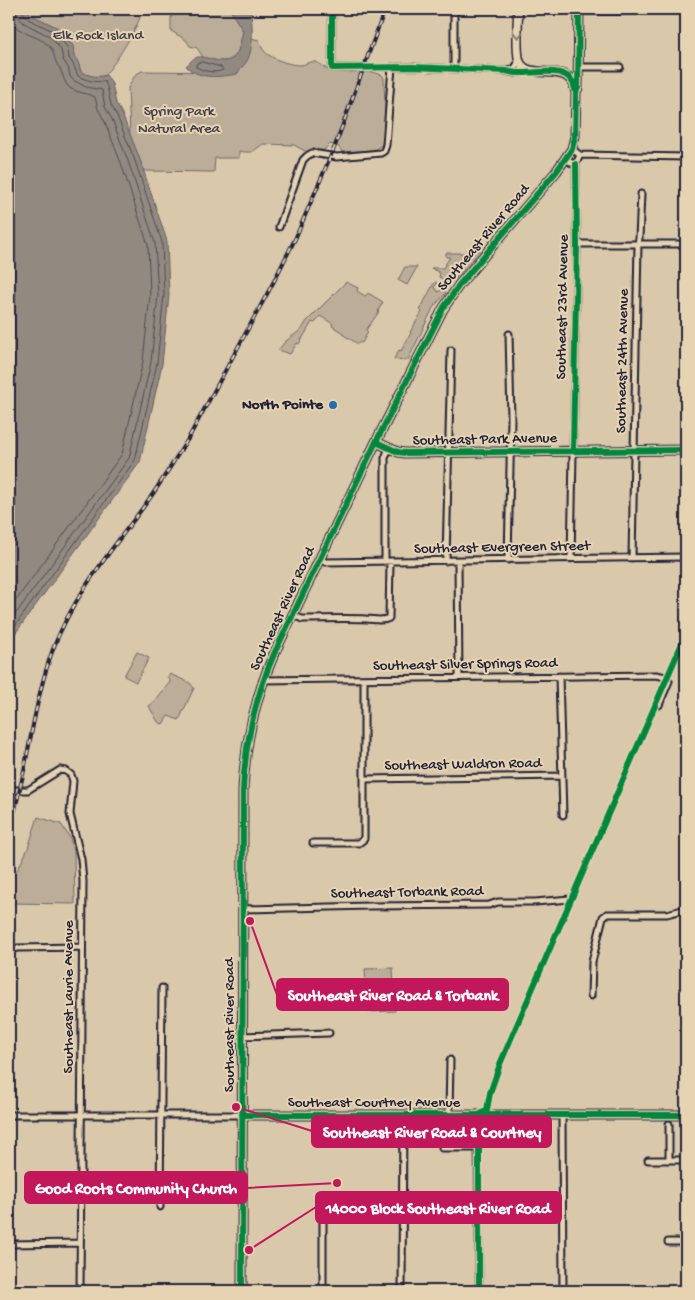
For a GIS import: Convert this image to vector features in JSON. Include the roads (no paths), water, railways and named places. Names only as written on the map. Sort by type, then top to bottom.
[{"type":"street","points":[[332,9],[332,68],[454,68],[515,73],[535,71]]},
{"type":"street","points":[[454,9],[454,68]]},
{"type":"street","points":[[506,71],[514,68],[519,61],[518,9]]},
{"type":"street","points":[[579,10],[636,11]]},
{"type":"street","name":"Southeast River Road","points":[[242,1291],[243,790],[245,754],[253,713],[263,680],[274,654],[436,322],[459,285],[566,159],[572,149],[575,136],[576,92],[578,88],[579,10]]},
{"type":"street","points":[[519,61],[525,67],[535,71],[565,74],[574,82],[576,92]]},
{"type":"street","points":[[279,226],[303,160],[307,156],[312,153],[337,157],[381,153],[384,151],[392,67]]},
{"type":"street","points":[[552,72],[578,67],[620,67]]},
{"type":"street","points":[[572,149],[580,155],[686,157]]},
{"type":"street","points":[[566,159],[576,164],[580,155]]},
{"type":"street","name":"Southeast 23rd Avenue","points":[[571,559],[577,244],[576,164]]},
{"type":"street","name":"Southeast 24th Avenue","points":[[632,558],[638,244],[641,194]]},
{"type":"street","points":[[577,244],[686,244]]},
{"type":"street","points":[[508,560],[510,452],[509,334]]},
{"type":"street","points":[[446,561],[451,350]]},
{"type":"street","name":"Southeast Park Avenue","points":[[376,442],[405,453],[686,450]]},
{"type":"street","points":[[293,615],[302,619],[385,620],[389,618],[385,458],[389,448]]},
{"type":"street","name":"Southeast Evergreen Street","points":[[320,560],[326,562],[388,562],[686,557]]},
{"type":"street","points":[[458,561],[459,677]]},
{"type":"street","name":"Southeast Silver Springs Road","points":[[263,680],[656,675],[666,677],[669,680],[659,705]]},
{"type":"street","points":[[559,676],[563,815]]},
{"type":"street","points":[[313,844],[359,843],[364,839],[364,680]]},
{"type":"street","name":"Southeast Laurie Avenue","points":[[9,794],[15,790],[28,790],[60,770],[66,771],[71,775],[73,781],[70,814],[82,868],[80,1291]]},
{"type":"street","name":"Southeast Waldron Road","points":[[364,779],[562,776]]},
{"type":"street","name":"Southeast Torbank Road","points":[[243,909],[489,905],[498,902],[535,902],[570,899]]},
{"type":"street","points":[[591,996],[592,962],[603,917],[608,914],[667,914],[686,909]]},
{"type":"street","points":[[9,950],[18,948],[82,947]]},
{"type":"street","points":[[160,1207],[162,988]]},
{"type":"street","points":[[242,1036],[329,1033]]},
{"type":"street","points":[[449,1115],[450,1060]]},
{"type":"street","points":[[562,1114],[564,1291]]},
{"type":"street","name":"Southeast Courtney Avenue","points":[[9,1115],[449,1115],[478,1118],[562,1114],[686,1114]]},
{"type":"street","points":[[402,1291],[403,1115]]},
{"type":"street","points":[[478,1118],[479,1291]]},
{"type":"street","points":[[668,1124],[668,1160]]},
{"type":"street","points":[[442,1148],[478,1148]]},
{"type":"street","points":[[648,1160],[686,1160]]},
{"type":"street","points":[[323,1210],[323,1291]]},
{"type":"street","points":[[668,1242],[686,1242]]},
{"type":"street","points":[[9,1244],[80,1243]]},
{"type":"water","points":[[9,9],[26,9],[32,15],[58,28],[73,46],[74,56],[81,72],[94,76],[106,75],[112,84],[116,103],[139,157],[167,241],[169,295],[162,364],[140,462],[9,642]]},
{"type":"water","points":[[232,9],[250,9],[252,35],[251,50],[247,61],[237,74],[210,76],[197,74],[186,66],[196,57],[224,61],[230,60],[237,52],[243,31],[232,13]]},
{"type":"railway","points":[[9,830],[43,680],[62,629],[83,591],[152,494],[188,439],[273,283],[295,239],[335,146],[385,9]]},
{"type":"place","name":"North Pointe","points":[[333,405]]},
{"type":"place","name":"Southeast River Road & Torbank","points":[[250,921]]},
{"type":"place","name":"Southeast River Road & Courtney","points":[[236,1107]]},
{"type":"place","name":"Good Roots Community Church","points":[[337,1183]]},
{"type":"place","name":"14000 Block Southeast River Road","points":[[249,1250]]},
{"type":"park label","name":"Elk Rock Island","points":[[98,36]]},
{"type":"park label","name":"Spring Park Natural Area","points":[[179,120]]}]
